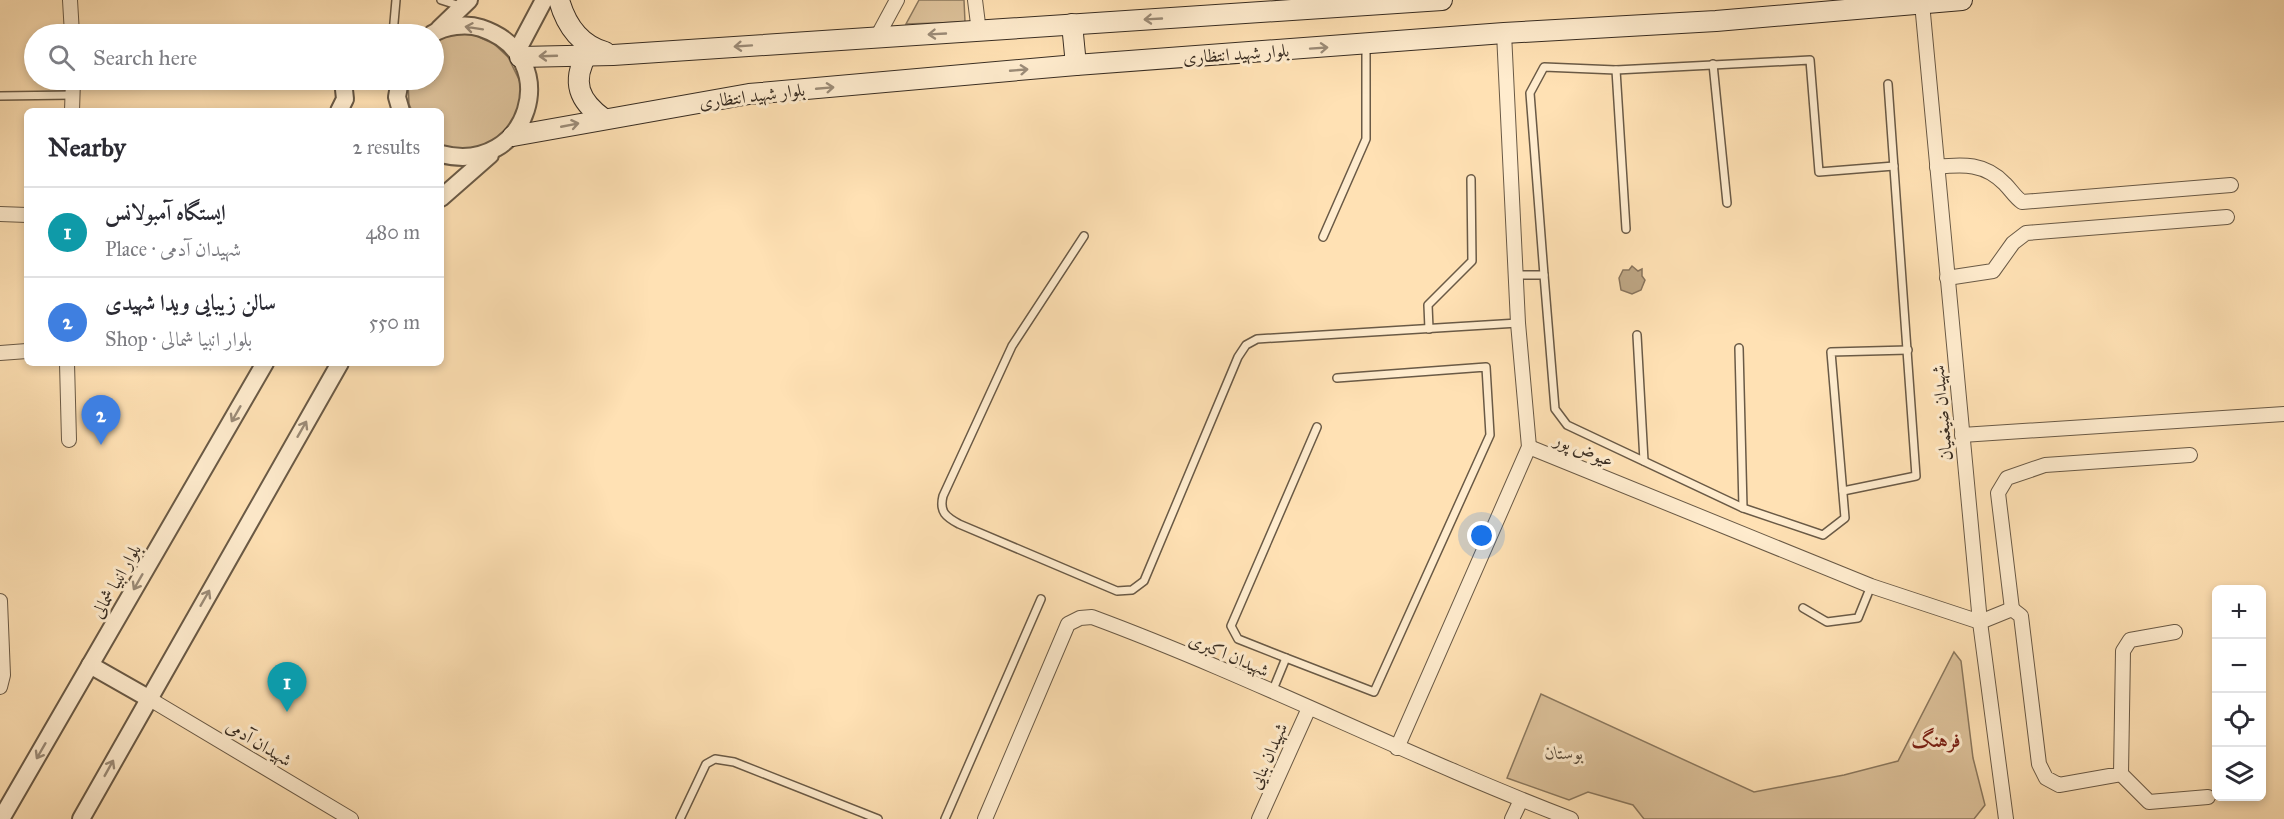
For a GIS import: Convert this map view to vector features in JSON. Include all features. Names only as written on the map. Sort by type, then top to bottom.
[{"type":"main road","points":[[559,0],[570,26],[584,43],[613,55]]},
{"type":"main road","points":[[519,54],[613,55],[1442,0]]},
{"type":"main road","name":"بلوار شهید انتظاری","points":[[506,142],[604,119],[749,94],[1076,65],[1504,33],[1716,21],[1962,0]]},
{"type":"main road","points":[[1072,24],[1076,65]]},
{"type":"main road","points":[[587,54],[579,68],[579,86],[586,103],[604,119]]},
{"type":"street","points":[[70,0],[71,24]]},
{"type":"street","points":[[519,54],[544,0]]},
{"type":"street","points":[[877,37],[897,0]]},
{"type":"street","points":[[975,0],[979,32]]},
{"type":"street","points":[[444,24],[466,3]]},
{"type":"street","name":"شهیدان ضیغمیان","points":[[1922,3],[1980,622],[2006,819]]},
{"type":"street","points":[[444,30],[455,26],[475,26],[494,33],[519,54],[529,80],[529,100],[524,120],[506,142],[444,195]]},
{"type":"street","name":"عیوض پور","points":[[1504,33],[1518,323],[1528,447],[1871,586],[1980,622]]},
{"type":"street","points":[[72,108],[73,90]]},
{"type":"street","points":[[340,108],[345,99],[344,90]]},
{"type":"street","points":[[398,90],[397,97],[400,108]]},
{"type":"street","points":[[444,155],[457,158],[479,157],[506,142]]},
{"type":"street","points":[[1937,167],[1968,164],[1983,168],[1998,178],[2022,202],[2231,185]]},
{"type":"street","points":[[0,214],[24,215]]},
{"type":"street","points":[[1947,278],[1993,271],[2013,243],[2026,233],[2227,218]]},
{"type":"street","points":[[0,353],[24,351]]},
{"type":"street","points":[[67,366],[69,440]]},
{"type":"street","name":"بلوار انبیا شمالی","points":[[1,819],[263,366]]},
{"type":"street","points":[[81,819],[338,366]]},
{"type":"street","points":[[1962,435],[2284,414]]},
{"type":"street","points":[[1397,748],[1528,447]]},
{"type":"street","points":[[2121,774],[2059,785],[2046,778],[2039,764],[2021,616],[2012,609],[1998,493],[2007,478],[2045,465],[2190,455]]},
{"type":"street","points":[[0,601],[3,675],[0,687]]},
{"type":"street","points":[[1980,622],[2012,609]]},
{"type":"street","name":"شهیدان اکبری","points":[[985,819],[1068,624],[1080,618],[1092,617],[1272,692],[1397,748],[1571,819]]},
{"type":"street","points":[[2175,632],[2130,640],[2122,651],[2121,774],[2149,802],[2208,797]]},
{"type":"street","points":[[90,665],[148,698]]},
{"type":"street","name":"شهیدان آدمی","points":[[148,698],[351,819]]},
{"type":"street","name":"شهیدان بنایی","points":[[1259,819],[1309,708]]},
{"type":"street","points":[[1512,819],[1521,800]]},
{"type":"lane","points":[[394,24],[396,0]]},
{"type":"lane","points":[[441,0],[466,3]]},
{"type":"lane","points":[[1323,237],[1366,139],[1366,44]]},
{"type":"lane","points":[[1894,166],[1819,172],[1810,60],[1616,70],[1544,67],[1530,93],[1555,409],[1567,425],[1743,508],[1823,535],[1845,518],[1831,352],[1908,351]]},
{"type":"lane","points":[[1713,64],[1727,202]]},
{"type":"lane","points":[[1616,70],[1626,229]]},
{"type":"lane","points":[[1843,491],[1916,476],[1888,84]]},
{"type":"lane","points":[[0,96],[73,95]]},
{"type":"lane","points":[[1429,329],[1428,305],[1472,261],[1472,178]]},
{"type":"lane","points":[[1084,236],[1012,345],[943,496],[942,510],[946,517],[959,524],[1117,591],[1132,590],[1144,580],[1246,345],[1257,339],[1518,323]]},
{"type":"lane","points":[[1516,275],[1544,275]]},
{"type":"lane","points":[[1636,335],[1644,461]]},
{"type":"lane","points":[[1739,348],[1743,508]]},
{"type":"lane","points":[[1317,427],[1231,626],[1238,639],[1374,692],[1490,435],[1486,367],[1337,378]]},
{"type":"lane","points":[[1803,608],[1827,622],[1858,618],[1871,586]]},
{"type":"lane","points":[[945,819],[1041,599]]},
{"type":"lane","points":[[1272,692],[1286,658]]},
{"type":"lane","points":[[680,819],[706,765],[715,759],[734,762],[878,819]]},
{"type":"green space","points":[[919,0],[964,0],[965,22],[906,24]]},
{"type":"green space","points":[[455,26],[494,44],[508,57],[529,100],[513,136],[457,158],[444,148],[444,108],[411,108],[409,104],[408,90],[444,90],[444,30]]},
{"type":"green space","name":"بوستان","points":[[1954,652],[1961,661],[1973,758],[1985,805],[1974,819],[1644,819],[1633,805],[1588,792],[1569,800],[1507,778],[1541,694],[1754,792],[1844,775],[1898,761]]},
{"type":"shaded area","points":[[1632,266],[1638,271],[1642,269],[1642,276],[1645,280],[1641,290],[1632,294],[1621,290],[1619,278],[1623,270],[1629,270]]},
{"type":"place","name":"سالن زیبایی ویدا شهیدی","points":[[101,445]]},
{"type":"place","name":"ایستگاه آمبولانس","points":[[287,712]]},
{"type":"district","name":"فرهنگ","points":[[1936,740]]}]
